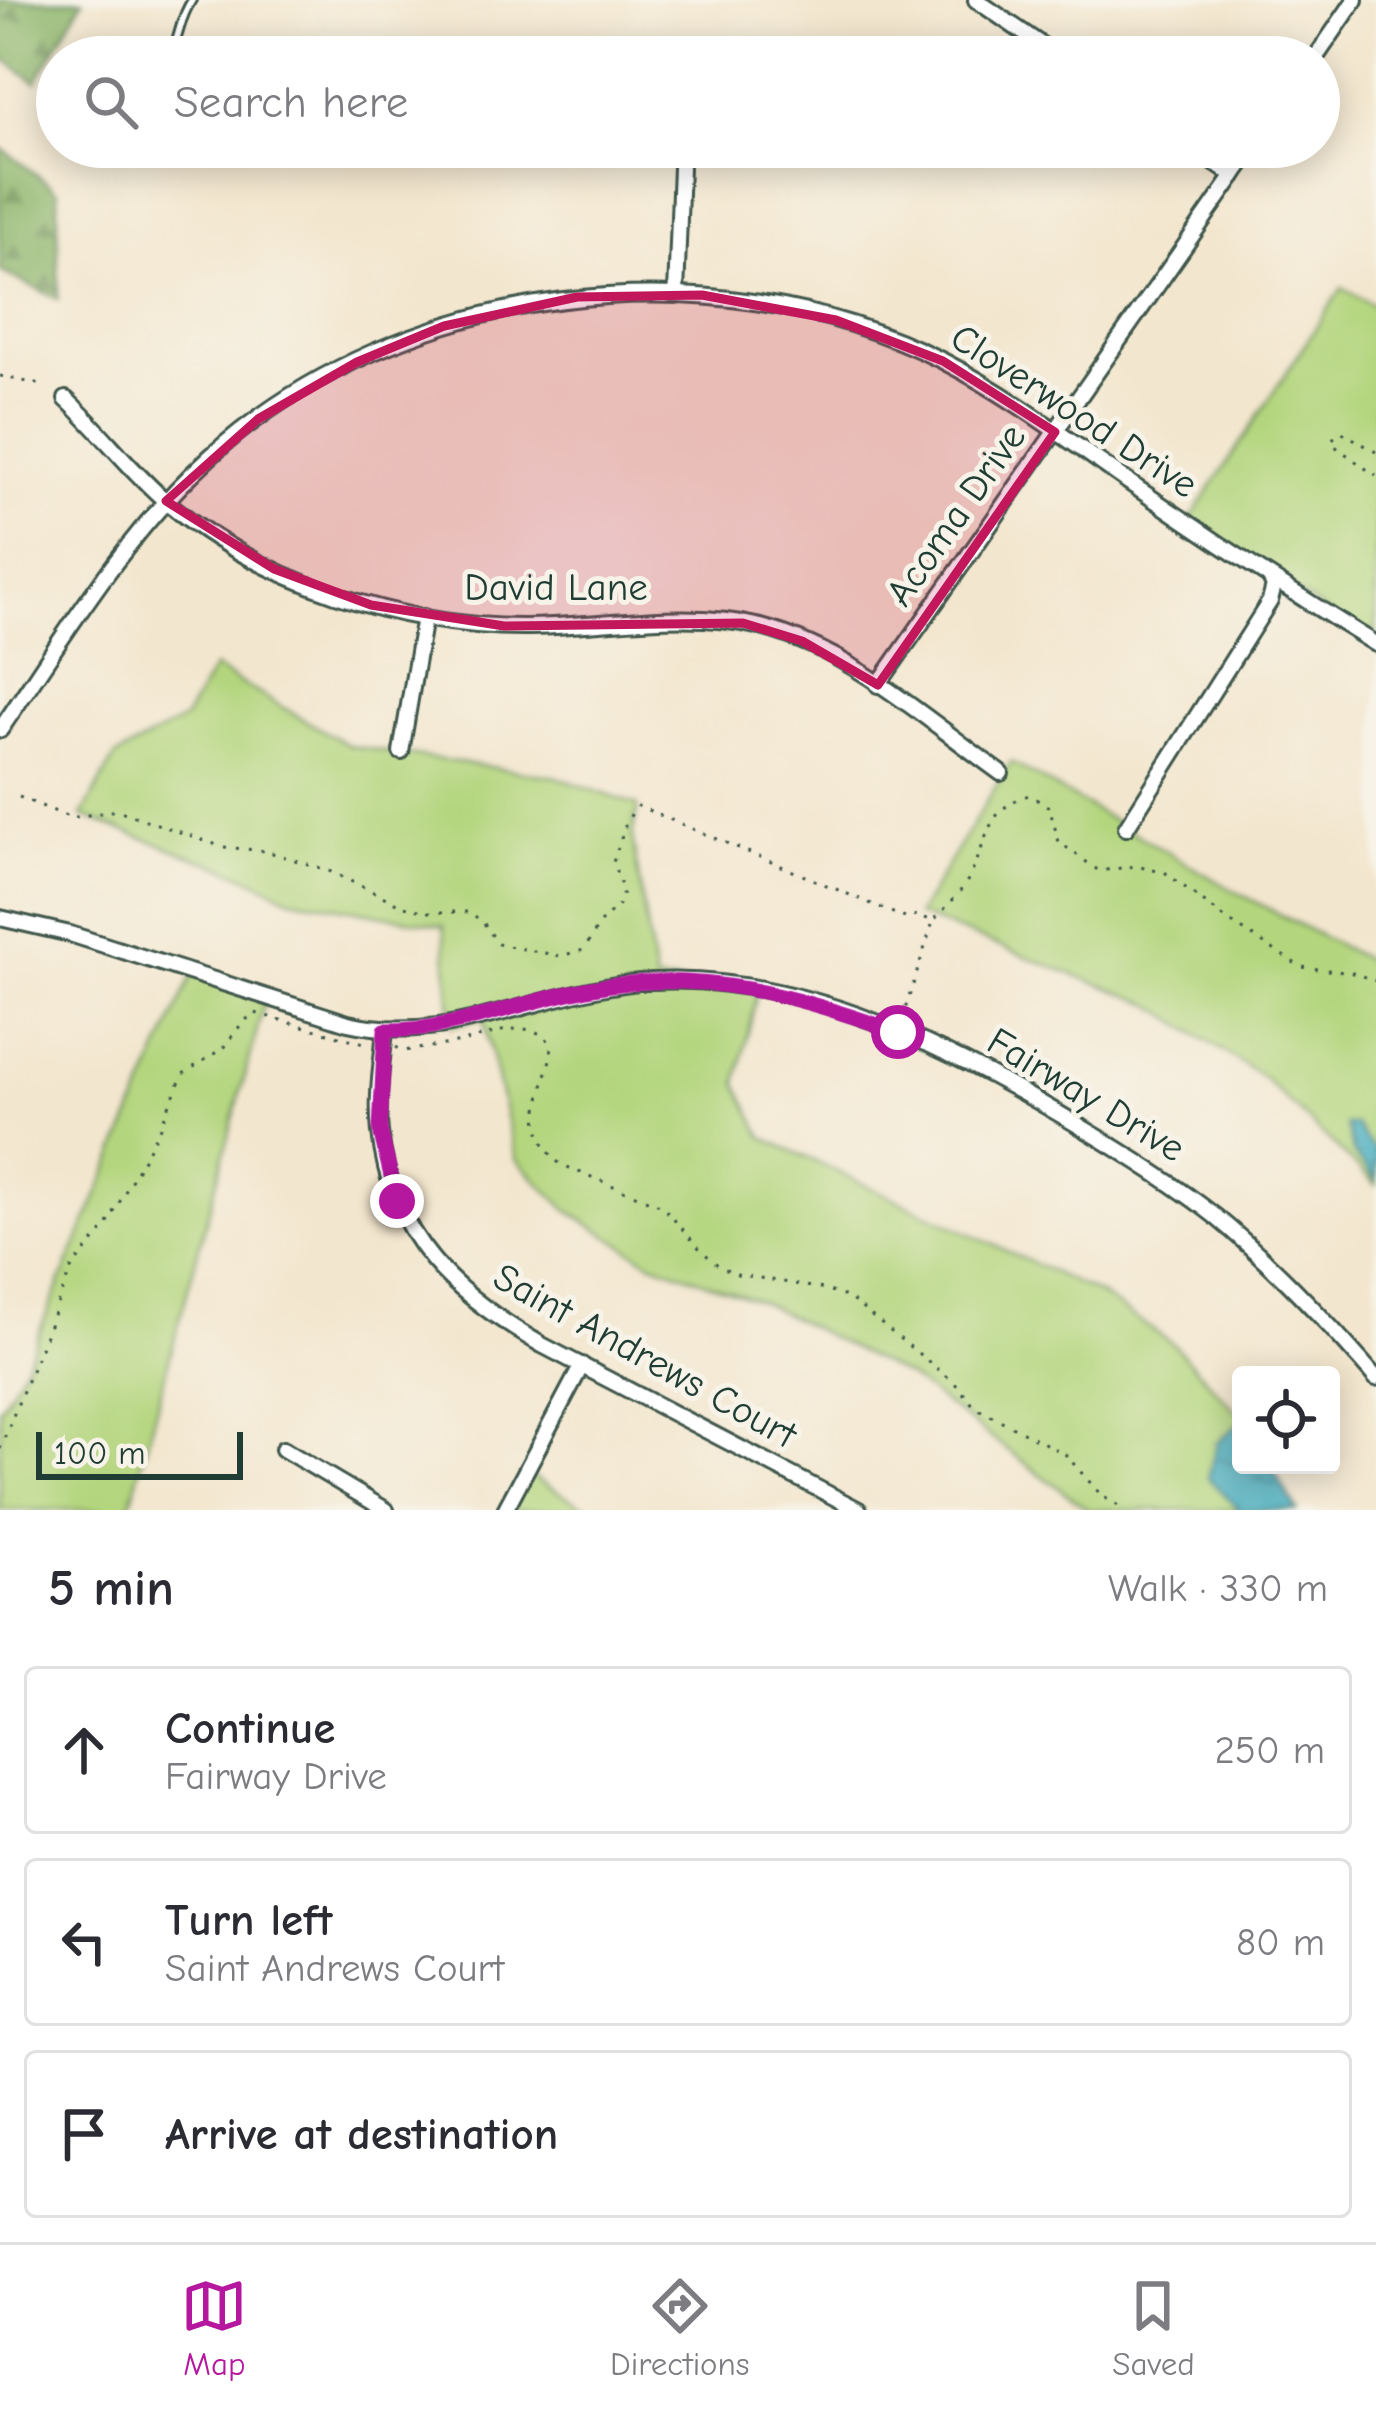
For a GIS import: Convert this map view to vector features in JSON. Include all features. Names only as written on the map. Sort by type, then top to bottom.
[{"type":"street","points":[[976,0],[1028,36]]},
{"type":"street","points":[[1330,36],[1355,0]]},
{"type":"street","points":[[676,294],[682,168]]},
{"type":"street","points":[[1222,168],[1234,176]]},
{"type":"street","name":"Acoma Drive","points":[[878,685],[1240,168]]},
{"type":"street","name":"Cloverwood Drive","points":[[0,730],[111,567],[166,501],[258,419],[302,391],[396,344],[444,326],[535,304],[619,294],[676,294],[785,308],[876,333],[943,362],[1376,644]]},
{"type":"street","name":"David Lane","points":[[66,399],[166,501],[274,569],[371,605],[424,617],[525,627],[691,619],[742,623],[802,641],[878,685],[1001,773]]},
{"type":"street","points":[[1126,828],[1270,601],[1274,586],[1270,578]]},
{"type":"street","points":[[400,752],[424,617]]},
{"type":"street","name":"Fairway Drive","points":[[0,918],[70,934],[348,1023],[385,1030],[452,1026],[593,988],[696,981],[758,988],[898,1032],[1010,1084],[1169,1182],[1227,1226],[1296,1289],[1376,1378]]},
{"type":"street","name":"Saint Andrews Court","points":[[385,1030],[380,1130],[390,1181],[416,1238],[448,1280],[471,1301],[582,1365],[859,1510]]},
{"type":"street","points":[[506,1510],[582,1365]]},
{"type":"street","points":[[283,1449],[386,1510]]},
{"type":"lane","points":[[177,36],[178,20],[192,0]]},
{"type":"path","points":[[0,376],[46,386]]},
{"type":"path","points":[[1376,452],[1342,432],[1332,439],[1376,476]]},
{"type":"path","points":[[898,1032],[933,921],[969,879],[996,813],[1029,795],[1049,807],[1059,842],[1099,871],[1136,866],[1166,873],[1230,922],[1301,967],[1353,973],[1376,981]]},
{"type":"path","points":[[19,797],[70,818],[117,810],[223,847],[266,851],[327,870],[413,908],[469,912],[498,944],[511,950],[560,956],[584,950],[599,923],[619,905],[623,892],[614,862],[627,820],[638,806],[905,918],[917,915],[933,921]]},
{"type":"path","points":[[0,1449],[72,1267],[105,1229],[183,1074],[223,1048],[255,1013],[371,1044]]},
{"type":"path","points":[[398,1048],[464,1042],[507,1029],[545,1036],[552,1045],[550,1064],[536,1100],[536,1119],[550,1154],[560,1164],[662,1206],[701,1250],[737,1274],[823,1288],[849,1298],[954,1382],[975,1407],[1065,1454],[1102,1496],[1125,1510]]},
{"type":"highlighted area","points":[[702,295],[836,320],[943,361],[1055,432],[878,685],[802,641],[743,623],[504,626],[371,605],[274,569],[166,501],[258,419],[357,362],[444,326],[577,297]]},
{"type":"green space","points":[[0,0],[83,0],[62,36],[36,36],[36,82],[0,56]]},
{"type":"green space","points":[[0,147],[58,191],[58,299],[0,271]]},
{"type":"green space","points":[[1342,288],[1376,307],[1376,644],[1188,523]]},
{"type":"green space","points":[[214,668],[350,746],[557,777],[638,806],[632,836],[655,981],[758,988],[737,1083],[763,1137],[1099,1294],[1172,1343],[1232,1406],[1232,1474],[1275,1474],[1297,1510],[1089,1510],[910,1378],[759,1301],[652,1263],[567,1210],[516,1159],[483,1018],[452,1026],[444,926],[291,898],[238,873],[82,816],[115,757],[184,719]]},
{"type":"green space","points":[[1011,762],[1229,888],[1376,965],[1376,1185],[1262,1077],[1151,1004],[917,915]]},
{"type":"green space","points":[[193,973],[266,996],[129,1510],[0,1510],[0,1408],[25,1365]]},
{"type":"green space","points":[[525,1473],[592,1510],[505,1510]]},
{"type":"water","points":[[1346,1125],[1355,1125],[1376,1153],[1376,1180],[1353,1152]]},
{"type":"water","points":[[1232,1430],[1232,1474],[1275,1474],[1297,1510],[1239,1510],[1208,1478],[1217,1442]]},
{"type":"route","points":[[397,1201],[380,1130],[385,1030],[452,1026],[593,988],[696,981],[758,988],[898,1032]]}]
